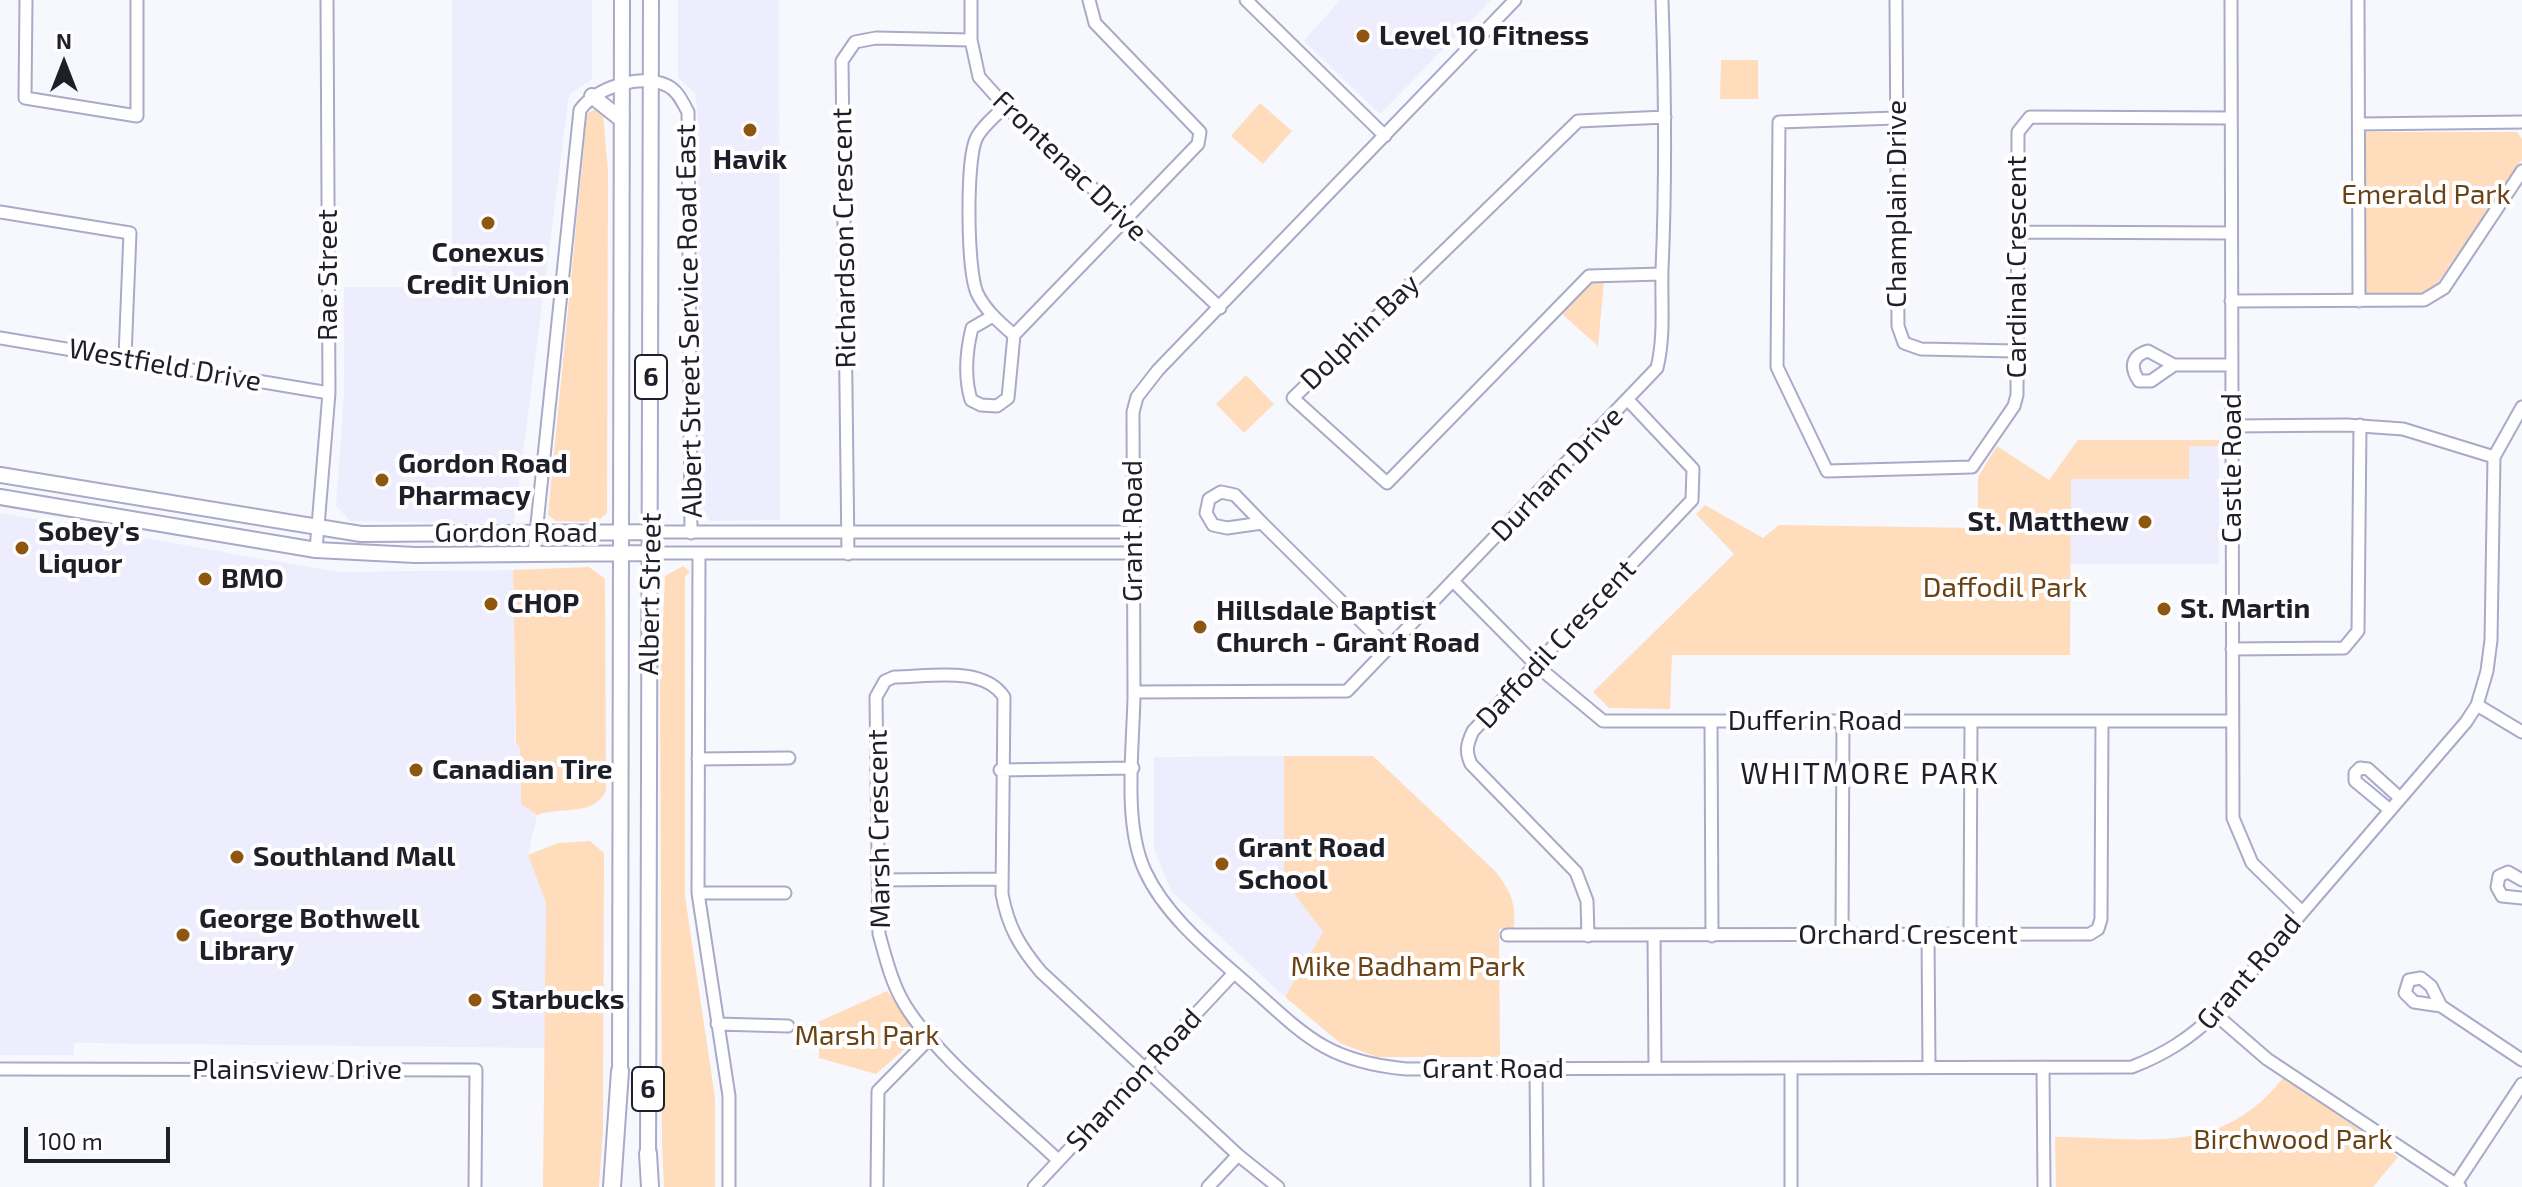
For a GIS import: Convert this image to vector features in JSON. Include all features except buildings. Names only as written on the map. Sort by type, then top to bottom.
[{"type":"highway","points":[[612,1187],[620,1071]]},
{"type":"highway","points":[[648,1153],[649,1187]]},
{"type":"main road","name":"Albert Street","points":[[619,1187],[622,0]]},
{"type":"main road","name":"Albert Street","points":[[648,1153],[651,0]]},
{"type":"main road","points":[[592,96],[622,120]]},
{"type":"main road","name":"Gordon Road","points":[[0,475],[361,534],[651,532]]},
{"type":"main road","points":[[64,508],[95,491]]},
{"type":"main road","name":"Gordon Road","points":[[0,497],[316,550],[415,555],[650,553]]},
{"type":"street","points":[[26,0],[25,98],[137,116],[137,0]]},
{"type":"street","name":"Rae Street","points":[[316,550],[329,393],[327,0]]},
{"type":"street","name":"Frontenac Drive","points":[[971,0],[971,40],[979,77],[1005,106],[1220,308]]},
{"type":"street","points":[[993,316],[972,328],[965,381],[971,400],[981,405],[997,406],[1008,398],[1014,335],[1198,144],[1200,132],[1095,23],[1089,0]]},
{"type":"street","points":[[1246,0],[1385,136]]},
{"type":"street","points":[[1513,2],[1525,0]]},
{"type":"street","name":"Durham Drive","points":[[1134,692],[1347,691],[1657,368],[1663,341],[1662,274],[1667,186],[1662,0]]},
{"type":"street","name":"Champlain Drive","points":[[1896,0],[1898,326],[1904,343],[1921,349],[2015,351]]},
{"type":"street","name":"Castle Road","points":[[2231,0],[2233,818],[2252,863],[2302,912]]},
{"type":"street","points":[[2358,0],[2359,301]]},
{"type":"street","name":"Grant Road","points":[[1513,2],[1158,370],[1137,397],[1133,412],[1134,822],[1144,868],[1154,889],[1177,917],[1234,973],[1321,1047],[1346,1059],[1406,1069],[2132,1067],[2188,1040],[2215,1014],[2466,722],[2477,705],[2487,671],[2491,640],[2494,457],[2522,407]]},
{"type":"street","name":"Richardson Crescent","points":[[848,554],[842,61],[855,42],[876,38],[971,40]]},
{"type":"street","points":[[534,553],[580,110],[592,96],[622,84],[651,84]]},
{"type":"street","name":"Albert Street Service Road East","points":[[651,84],[668,86],[681,97],[688,112],[691,533]]},
{"type":"street","points":[[1005,106],[977,135],[969,159],[972,275],[978,294],[993,316],[1014,335]]},
{"type":"street","name":"Dolphin Bay","points":[[1662,274],[1589,276],[1387,483],[1293,398],[1578,121],[1665,117]]},
{"type":"street","name":"Cardinal Crescent","points":[[1896,118],[1779,122],[1777,367],[1825,468],[1842,471],[1972,467],[2014,406],[2018,132],[2030,117],[2231,118]]},
{"type":"street","points":[[2359,124],[2522,122]]},
{"type":"street","points":[[2231,301],[2424,300],[2444,288],[2522,171]]},
{"type":"street","points":[[0,212],[130,233],[125,357]]},
{"type":"street","points":[[2017,232],[2230,233]]},
{"type":"street","name":"Westfield Drive","points":[[0,338],[329,393]]},
{"type":"street","points":[[2174,365],[2231,365]]},
{"type":"street","name":"Daffodil Crescent","points":[[1588,936],[1587,901],[1576,872],[1471,764],[1466,754],[1473,731],[1692,500],[1693,469],[1628,400]]},
{"type":"street","points":[[2232,649],[2344,648],[2358,631],[2360,425]]},
{"type":"street","points":[[2232,426],[2360,425],[2403,429],[2494,457]]},
{"type":"street","points":[[1262,523],[1227,528],[1213,525],[1206,513],[1209,499],[1221,492],[1235,495],[1389,649]]},
{"type":"street","name":"Gordon Road","points":[[651,532],[1133,532]]},
{"type":"street","points":[[994,533],[994,554]]},
{"type":"street","name":"Gordon Road","points":[[650,553],[1133,553]]},
{"type":"street","name":"Albert Street","points":[[699,553],[698,893],[729,1096],[729,1187]]},
{"type":"street","name":"Dufferin Road","points":[[1454,582],[1537,666],[1603,721],[2232,721]]},
{"type":"street","name":"Marsh Crescent","points":[[1058,1160],[930,1038],[901,999],[889,969],[879,934],[876,697],[885,681],[894,677],[974,677],[996,685],[1004,697],[1000,770],[1001,879],[1006,918],[1017,943],[1041,972],[1238,1155],[1278,1187]]},
{"type":"street","points":[[2477,705],[2522,732]]},
{"type":"street","points":[[1711,721],[1712,936]]},
{"type":"street","points":[[1842,935],[1843,721]]},
{"type":"street","points":[[1970,935],[1971,721]]},
{"type":"street","name":"Orchard Crescent","points":[[1507,935],[2090,934],[2098,929],[2102,721]]},
{"type":"street","points":[[698,759],[789,758]]},
{"type":"street","points":[[1000,770],[1133,768]]},
{"type":"street","points":[[2390,810],[2355,781],[2355,773],[2360,768],[2368,769],[2400,798]]},
{"type":"street","points":[[2522,880],[2508,872],[2499,876],[2497,887],[2502,896],[2522,898]]},
{"type":"street","points":[[878,880],[1001,879]]},
{"type":"street","points":[[698,893],[785,893]]},
{"type":"street","points":[[1928,934],[1929,1067]]},
{"type":"street","points":[[1654,936],[1655,1067]]},
{"type":"street","name":"Shannon Road","points":[[1034,1187],[1234,973]]},
{"type":"street","points":[[2441,1006],[2522,1060]]},
{"type":"street","points":[[2215,1014],[2267,1059],[2457,1186],[2522,1084]]},
{"type":"street","points":[[717,1024],[788,1026]]},
{"type":"street","points":[[877,1187],[878,1091],[930,1038]]},
{"type":"street","points":[[2043,1067],[2044,1187]]},
{"type":"street","points":[[1791,1068],[1791,1187]]},
{"type":"street","name":"Plainsview Drive","points":[[0,1069],[476,1070],[475,1187]]},
{"type":"street","points":[[1536,1069],[1537,1187]]},
{"type":"street","points":[[1208,1187],[1238,1155]]},
{"type":"shaded area","points":[[452,0],[592,0],[592,79],[569,95],[514,524],[350,521],[336,506],[344,396],[344,287],[452,287]]},
{"type":"shaded area","points":[[678,0],[779,0],[780,520],[710,521],[699,502],[698,118],[695,93],[678,78]]},
{"type":"shaded area","points":[[1340,0],[1491,0],[1380,114],[1304,41]]},
{"type":"shaded area","name":"St. Matthew","points":[[2189,446],[2219,446],[2219,564],[2070,564],[2071,479],[2188,479]]},
{"type":"shaded area","name":"Southland Mall","points":[[0,513],[338,572],[513,570],[515,743],[520,749],[521,804],[537,815],[528,855],[546,903],[546,1048],[74,1043],[74,1055],[0,1055]]},
{"type":"shaded area","name":"Grant Road School","points":[[1284,756],[1284,880],[1323,932],[1285,997],[1171,891],[1154,848],[1154,757]]},
{"type":"green space","points":[[1721,60],[1758,60],[1758,99],[1720,99]]},
{"type":"green space","points":[[1260,103],[1292,131],[1263,164],[1231,136]]},
{"type":"green space","points":[[595,109],[603,113],[608,172],[607,513],[596,522],[556,521],[548,515],[587,114]]},
{"type":"green space","name":"Emerald Park","points":[[2366,132],[2517,132],[2522,139],[2522,160],[2431,293],[2365,293]]},
{"type":"green space","points":[[1591,281],[1604,281],[1598,346],[1561,313]]},
{"type":"green space","points":[[1246,375],[1274,404],[1244,433],[1216,404]]},
{"type":"green space","name":"Daffodil Park","points":[[2078,440],[2219,440],[2219,446],[2189,446],[2189,479],[2071,479],[2070,655],[1672,655],[1670,709],[1609,708],[1593,692],[1734,554],[1696,514],[1705,505],[1763,538],[1779,525],[1978,528],[1978,477],[1997,446],[2049,480]]},
{"type":"green space","points":[[683,566],[690,572],[685,577],[685,896],[715,1098],[715,1187],[664,1187],[660,686],[665,576]]},
{"type":"green space","points":[[589,567],[605,579],[606,790],[594,804],[586,807],[537,815],[521,804],[520,749],[516,743],[513,570]]},
{"type":"green space","name":"Mike Badham Park","points":[[1284,756],[1373,756],[1496,872],[1509,892],[1514,912],[1514,928],[1499,929],[1500,1057],[1377,1057],[1340,1043],[1285,997],[1323,932],[1284,880]]},
{"type":"green space","points":[[590,841],[604,853],[603,1131],[599,1187],[543,1187],[546,903],[528,855],[558,843]]},
{"type":"green space","name":"Marsh Park","points":[[887,991],[921,1035],[876,1074],[819,1058],[818,1022]]},
{"type":"green space","name":"Birchwood Park","points":[[2284,1077],[2398,1157],[2373,1187],[2056,1187],[2055,1137],[2151,1139],[2208,1132],[2234,1121],[2260,1103]]},
{"type":"place","name":"Level 10 Fitness","points":[[1363,36]]},
{"type":"place","name":"Havik","points":[[750,130]]},
{"type":"place","name":"Conexus Credit Union","points":[[488,223]]},
{"type":"place","name":"Gordon Road Pharmacy","points":[[382,480]]},
{"type":"place","name":"St. Matthew","points":[[2145,522]]},
{"type":"place","name":"Sobey's Liquor","points":[[22,548]]},
{"type":"place","name":"BMO","points":[[205,579]]},
{"type":"place","name":"CHOP","points":[[491,604]]},
{"type":"place","name":"St. Martin","points":[[2164,609]]},
{"type":"place","name":"Hillsdale Baptist Church - Grant Road","points":[[1200,627]]},
{"type":"place","name":"Canadian Tire","points":[[416,770]]},
{"type":"place","name":"Southland Mall","points":[[237,857]]},
{"type":"place","name":"Grant Road School","points":[[1222,864]]},
{"type":"place","name":"George Bothwell Library","points":[[183,935]]},
{"type":"place","name":"Starbucks","points":[[475,1000]]},
{"type":"district","name":"WHITMORE PARK","points":[[1870,774]]}]
